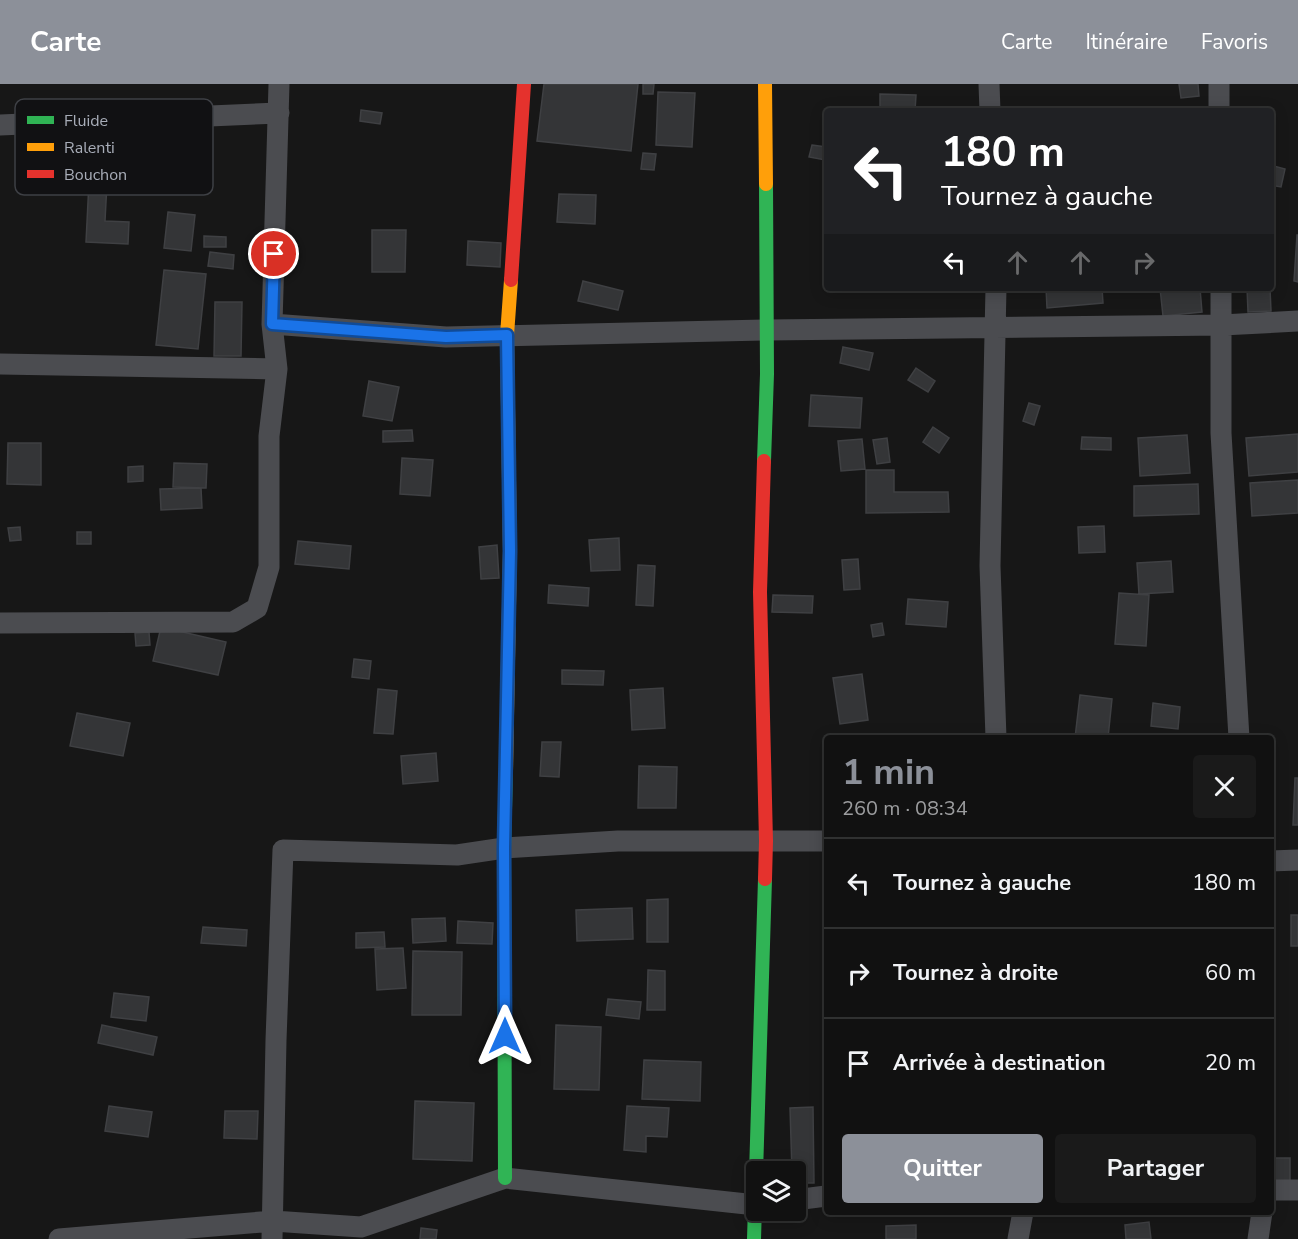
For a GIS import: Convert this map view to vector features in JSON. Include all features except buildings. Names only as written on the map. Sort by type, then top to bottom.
[{"type":"street","points":[[0,623],[233,622],[257,608],[269,567],[269,436],[277,369],[272,324],[279,84]]},
{"type":"street","points":[[505,1178],[504,848],[510,551],[507,335],[524,84]]},
{"type":"street","points":[[757,1161],[766,841],[760,592],[767,374],[765,84]]},
{"type":"street","points":[[989,84],[990,108]]},
{"type":"street","points":[[1219,84],[1219,108]]},
{"type":"street","points":[[213,116],[279,113]]},
{"type":"street","points":[[0,125],[15,124]]},
{"type":"street","points":[[996,291],[990,567],[996,735]]},
{"type":"street","points":[[1221,291],[1221,433],[1239,735]]},
{"type":"street","points":[[272,324],[446,337],[767,330],[1221,325],[1298,321]]},
{"type":"street","points":[[0,364],[277,369]]},
{"type":"street","points":[[272,1230],[283,850],[457,855],[504,848],[618,841],[824,841]]},
{"type":"street","points":[[1274,861],[1298,860]]},
{"type":"street","points":[[59,1239],[361,1227],[505,1178],[746,1204]]},
{"type":"street","points":[[1274,1190],[1298,1190]]},
{"type":"street","points":[[806,1199],[824,1196]]},
{"type":"street","points":[[1018,1239],[1022,1215]]},
{"type":"street","points":[[1258,1239],[1262,1215]]},
{"type":"street","points":[[754,1239],[755,1221]]},
{"type":"traffic: fast","points":[[764,461],[767,374],[766,184]]},
{"type":"traffic: fast","points":[[505,1178],[504,848],[506,771]]},
{"type":"traffic: fast","points":[[754,1239],[765,879]]},
{"type":"traffic: slow","points":[[765,84],[766,184]]},
{"type":"traffic: slow","points":[[506,771],[510,551],[507,335],[511,280]]},
{"type":"traffic: jam","points":[[511,280],[524,84]]},
{"type":"traffic: jam","points":[[764,461],[760,592],[765,879]]},
{"type":"route","points":[[274,254],[272,324],[446,337],[507,335],[510,551],[504,848],[505,1036]]}]
